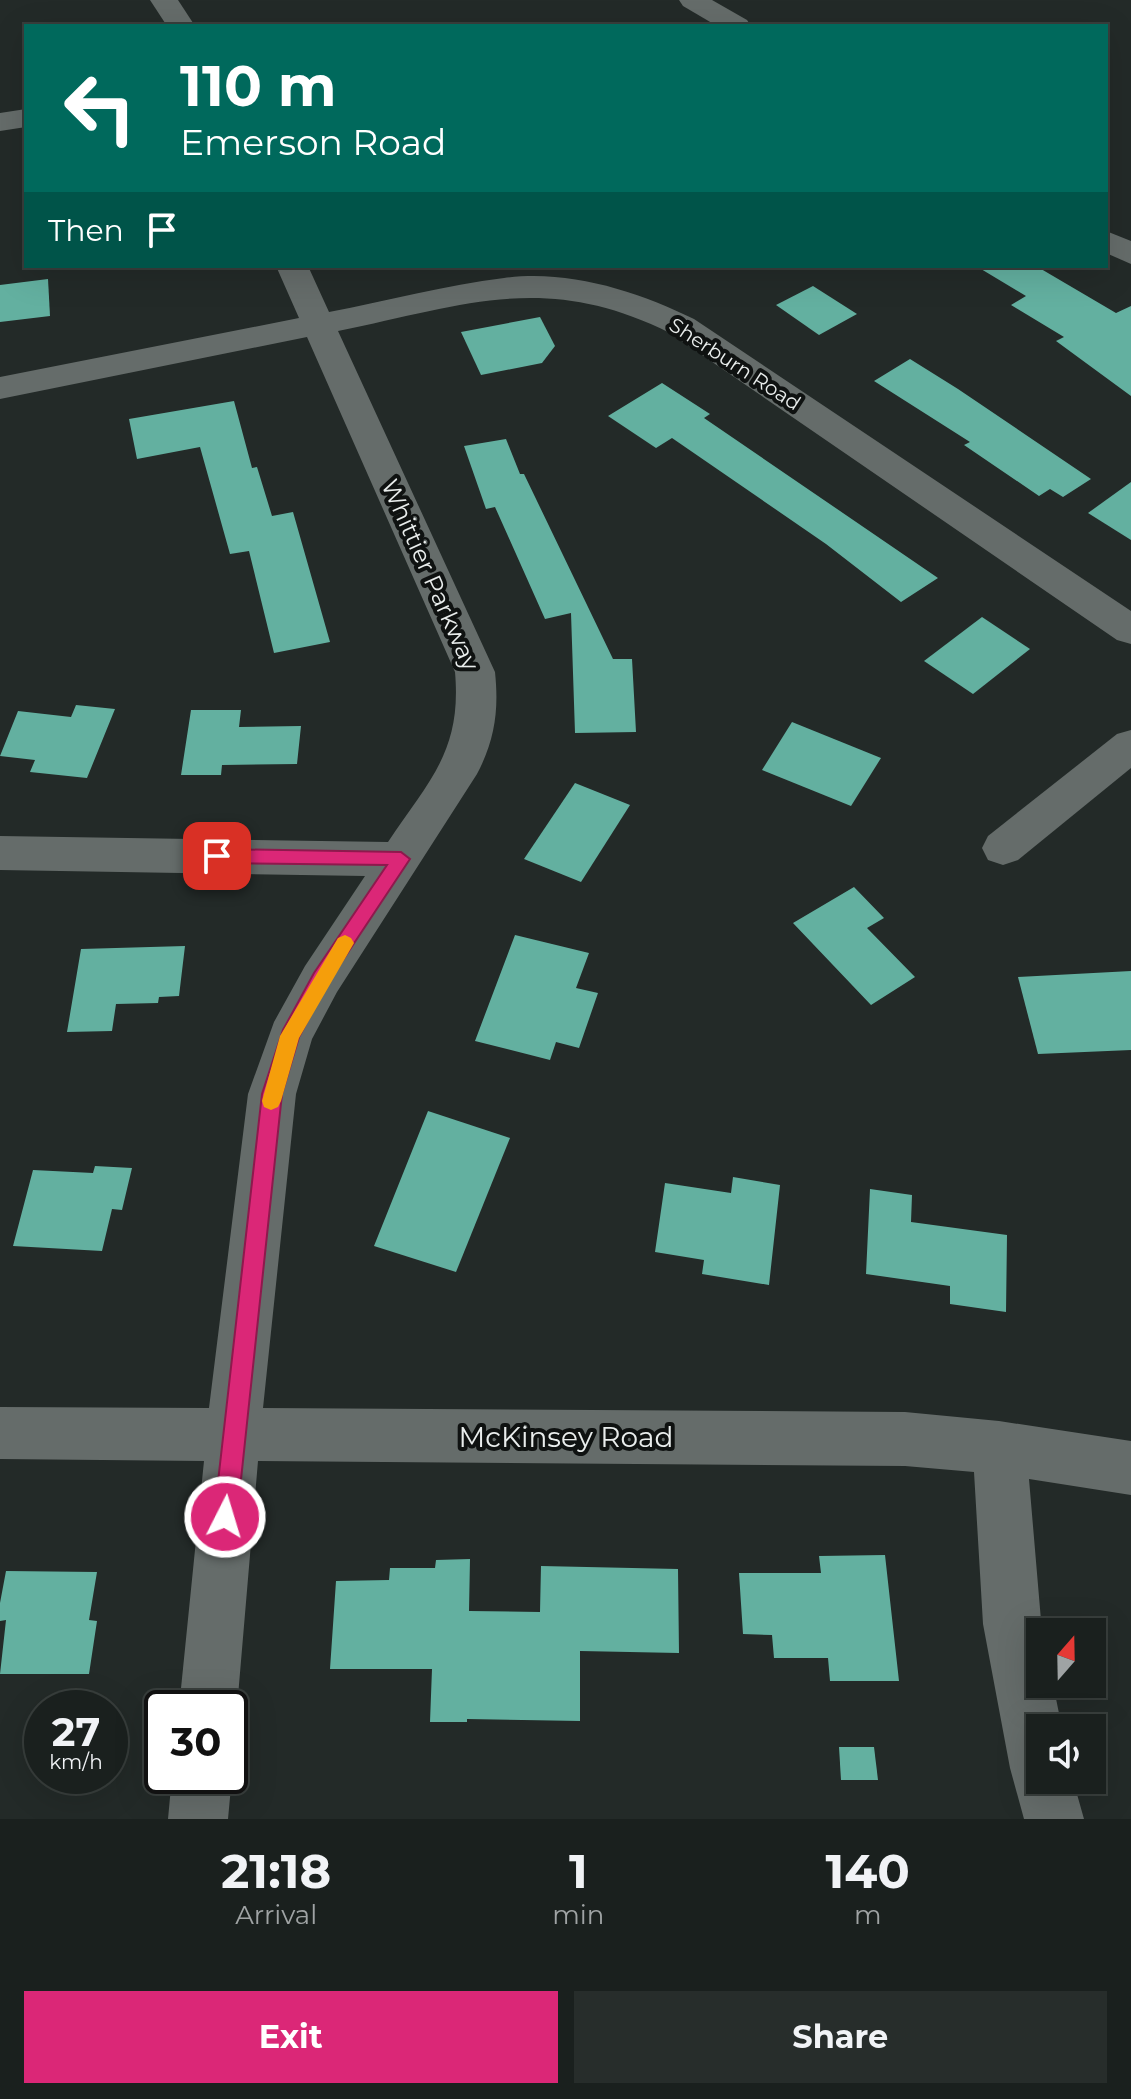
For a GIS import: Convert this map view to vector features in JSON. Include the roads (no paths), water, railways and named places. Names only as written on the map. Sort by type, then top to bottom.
[{"type":"street","points":[[164,0],[180,24]]},
{"type":"street","points":[[693,0],[734,24]]},
{"type":"street","points":[[0,122],[24,118]]},
{"type":"street","points":[[1108,241],[1131,254]]},
{"type":"street","name":"Whittier Parkway","points":[[210,1690],[233,1435],[272,1094],[290,1036],[321,979],[462,763],[476,731],[479,707],[475,672],[293,268]]},
{"type":"street","name":"Sherburn Road","points":[[0,388],[506,287],[569,288],[618,298],[682,326],[1131,630]]},
{"type":"street","points":[[1003,848],[1131,745]]},
{"type":"street","points":[[0,853],[401,859]]},
{"type":"street","name":"McKinsey Road","points":[[0,1433],[905,1439],[999,1448],[1131,1468]]},
{"type":"street","points":[[999,1448],[1012,1624],[1030,1714]]},
{"type":"street","points":[[198,1819],[200,1794]]},
{"type":"street","points":[[1047,1794],[1054,1819]]}]
